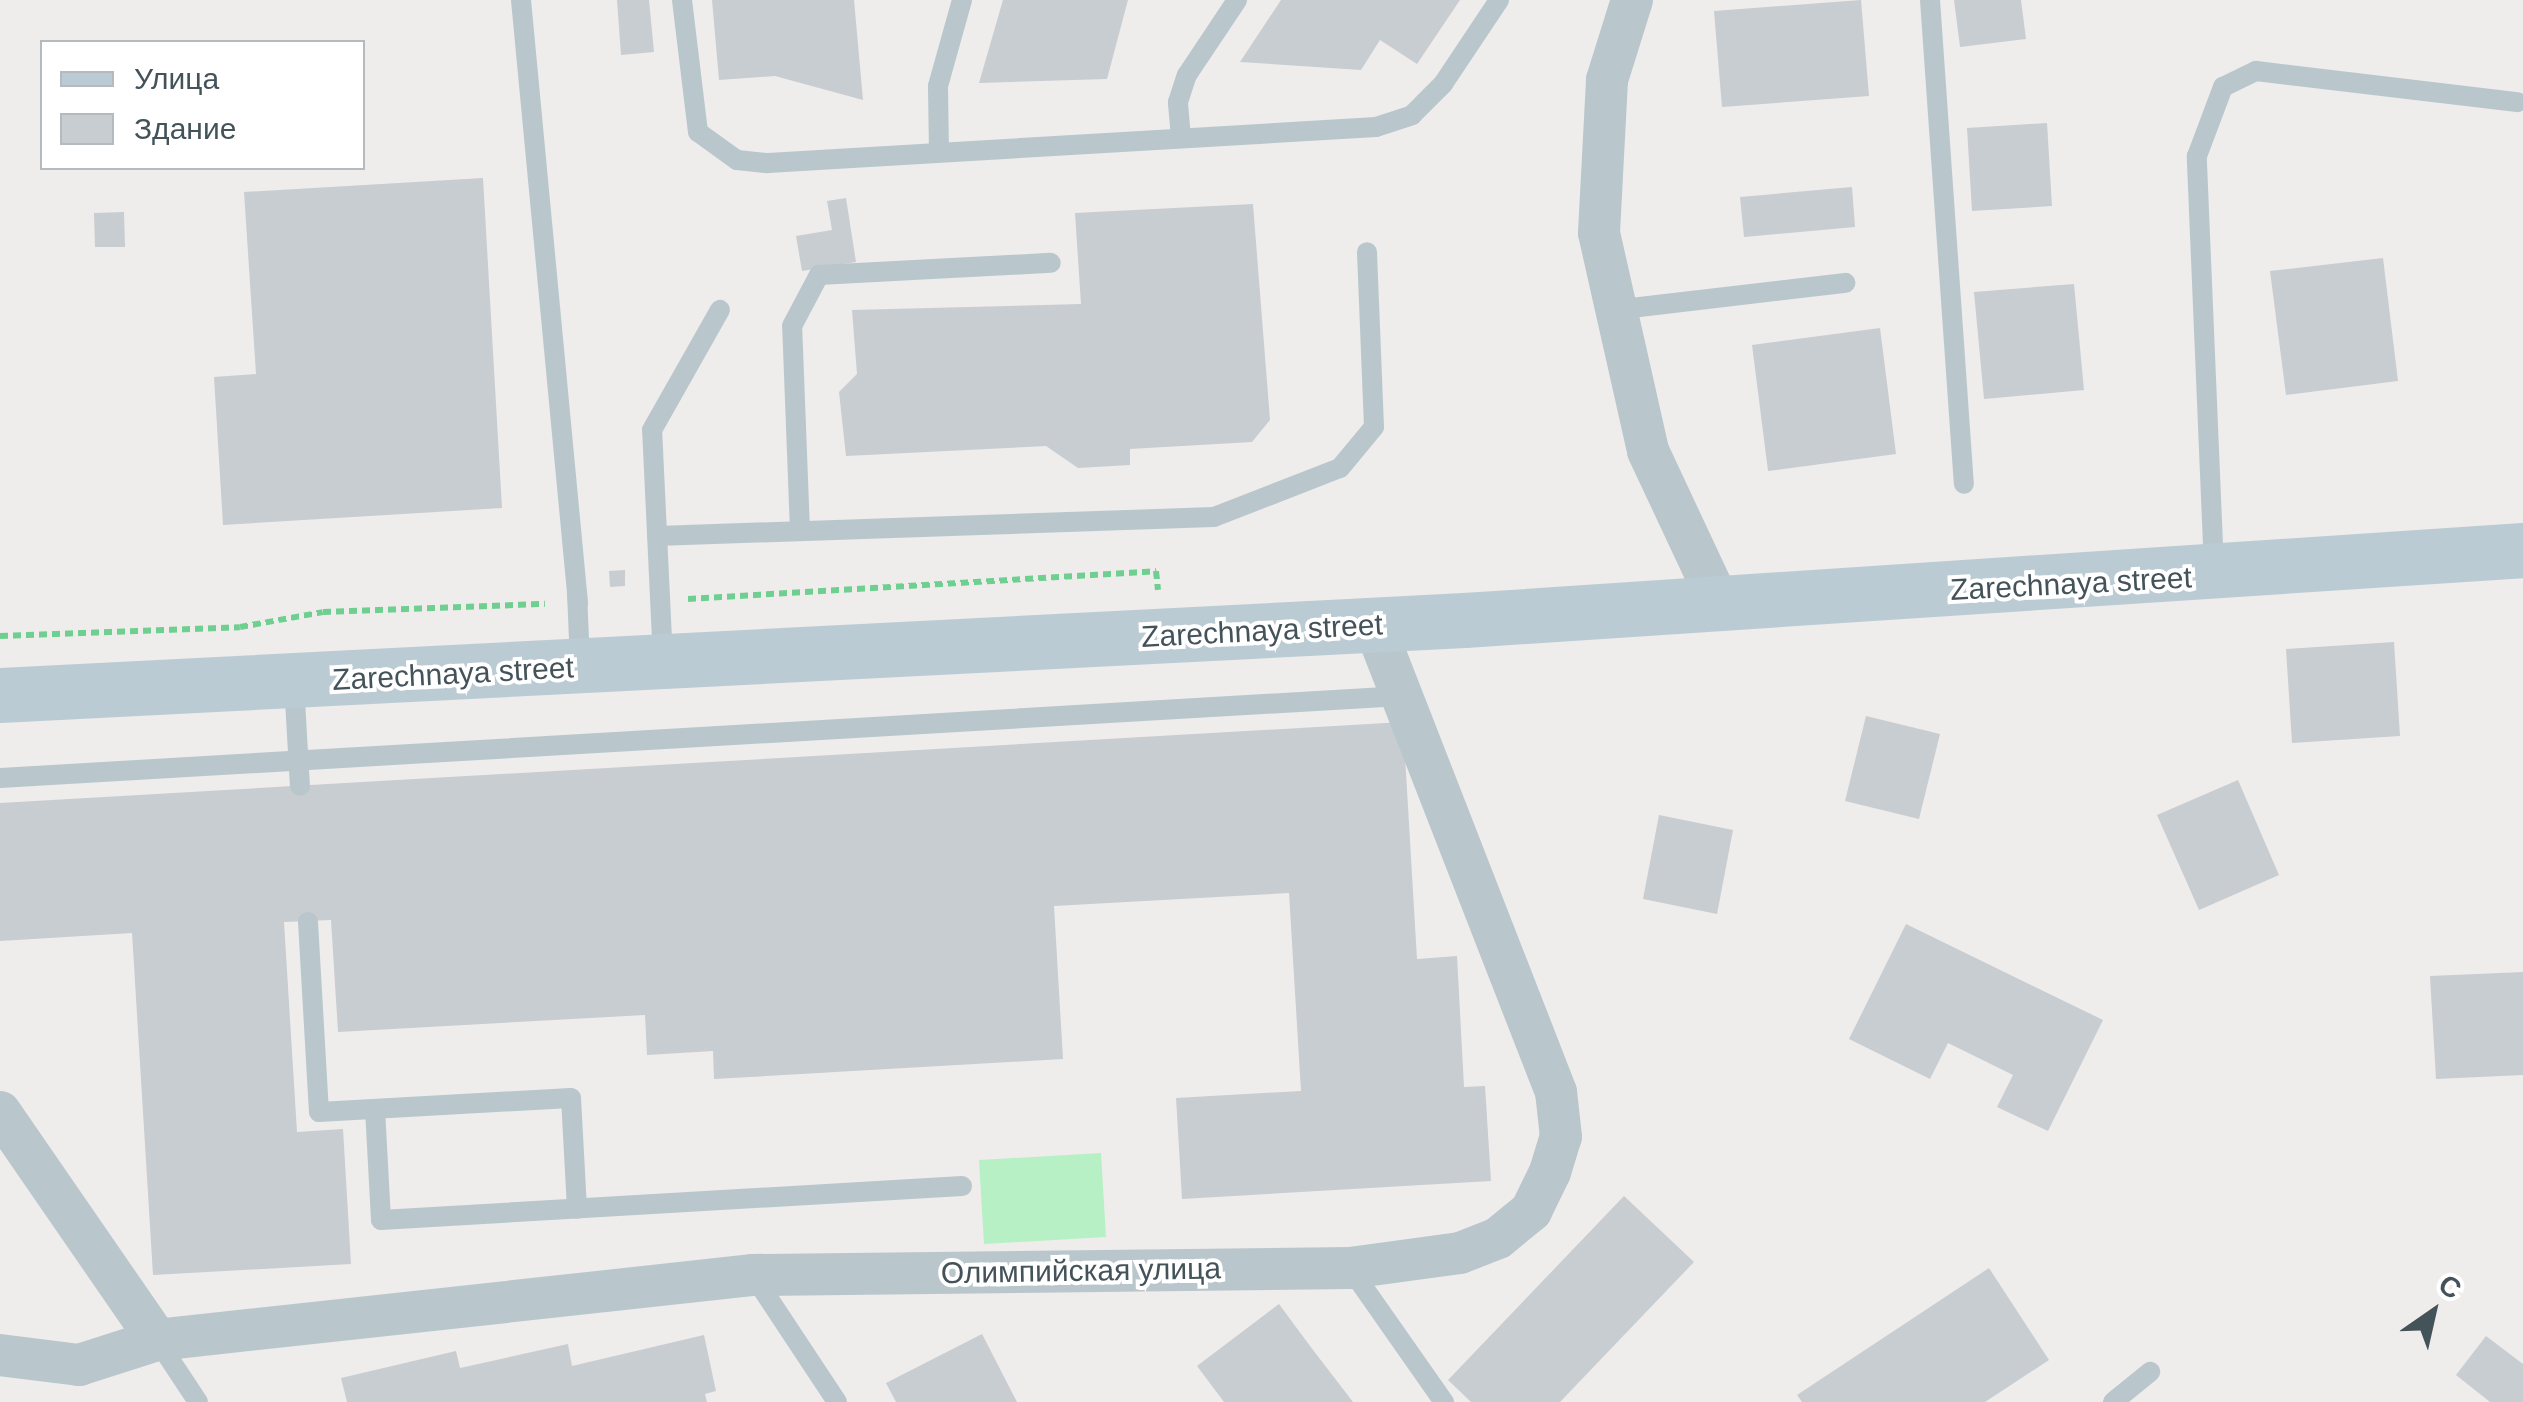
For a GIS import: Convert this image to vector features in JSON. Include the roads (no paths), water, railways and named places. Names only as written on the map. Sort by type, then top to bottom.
[{"type":"main road","name":"Zarechnaya street","points":[[0,696],[664,664],[1720,605],[2214,576],[2523,550]]},
{"type":"street","points":[[1632,0],[1607,80],[1598,148],[1599,234],[1612,310],[1648,452],[1720,605]]},
{"type":"street","name":"Олимпийская улица","points":[[0,1355],[79,1365],[157,1340],[753,1275],[1350,1268],[1460,1252],[1498,1238],[1531,1210],[1561,1137],[1556,1092],[1374,625]]},
{"type":"street","points":[[0,1112],[157,1340]]},
{"type":"lane","points":[[521,0],[578,598],[581,668]]},
{"type":"lane","points":[[682,0],[691,114],[713,148],[737,160],[768,163],[1376,127],[1412,116],[1443,84],[1498,0]]},
{"type":"lane","points":[[938,152],[938,86],[962,0]]},
{"type":"lane","points":[[1180,138],[1178,102],[1187,75],[1237,0]]},
{"type":"lane","points":[[1930,0],[1964,484]]},
{"type":"lane","points":[[2214,576],[2197,156],[2222,87],[2256,71],[2517,102]]},
{"type":"lane","points":[[658,536],[1214,517],[1340,468],[1374,427],[1367,252]]},
{"type":"lane","points":[[800,531],[792,326],[819,275],[1052,263]]},
{"type":"lane","points":[[1612,310],[1844,283]]},
{"type":"lane","points":[[664,664],[652,430],[720,310]]},
{"type":"lane","points":[[294,681],[300,786]]},
{"type":"lane","points":[[0,778],[1402,696]]},
{"type":"lane","points":[[308,922],[319,1112],[570,1098],[577,1208]]},
{"type":"lane","points":[[375,1109],[382,1220],[962,1186]]},
{"type":"lane","points":[[1350,1268],[1444,1402]]},
{"type":"lane","points":[[753,1275],[837,1402]]},
{"type":"lane","points":[[157,1340],[198,1402]]},
{"type":"lane","points":[[2113,1402],[2150,1372]]}]
